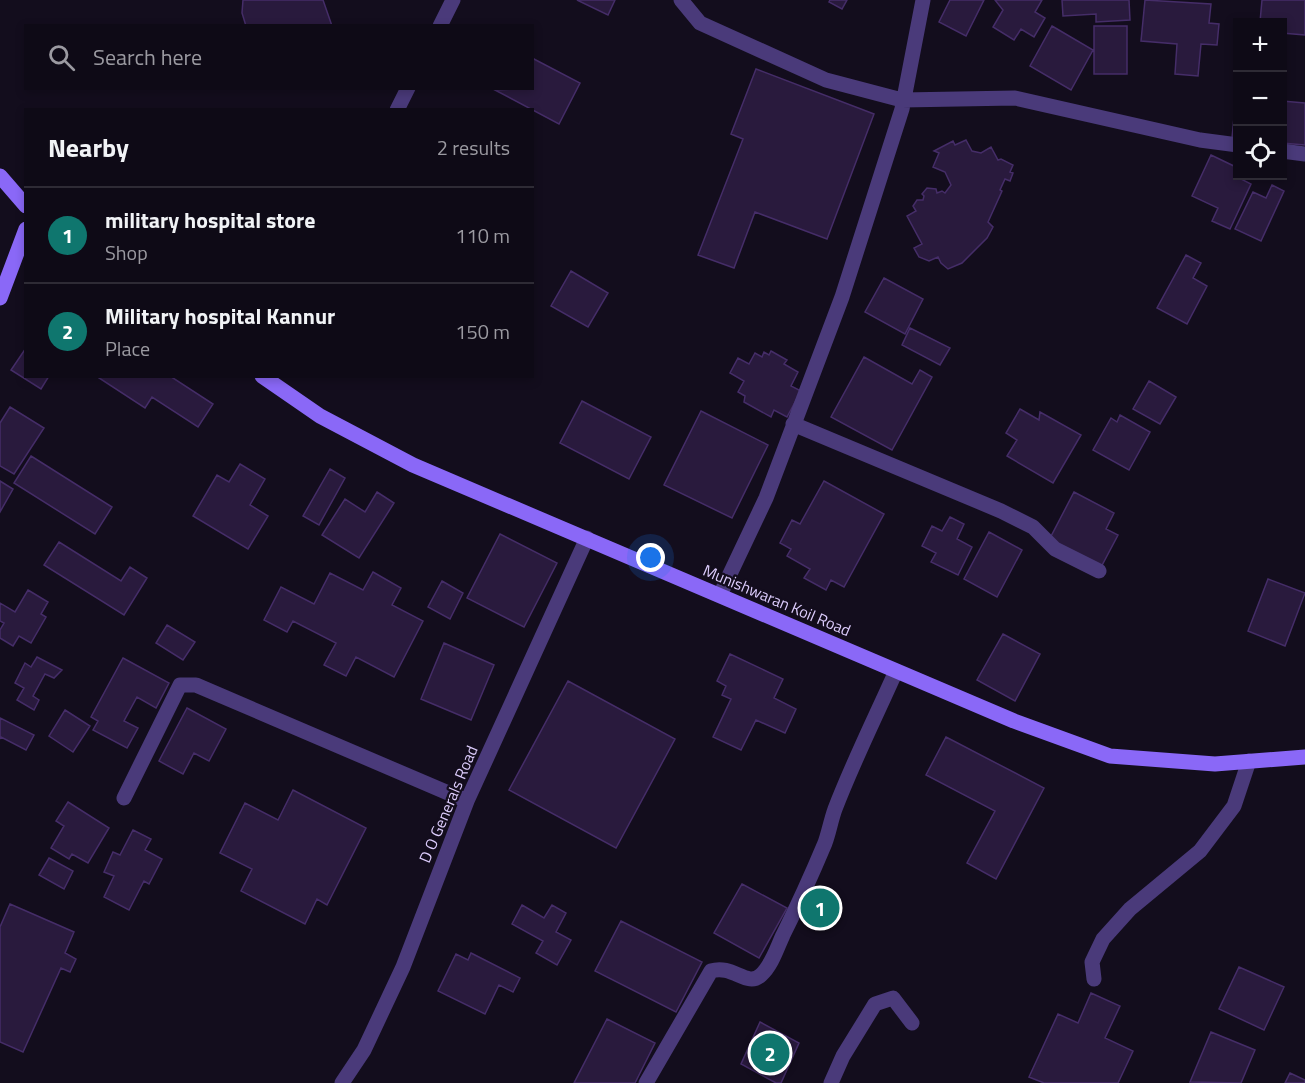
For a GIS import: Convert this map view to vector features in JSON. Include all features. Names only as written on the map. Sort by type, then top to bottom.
[{"type":"main road","points":[[0,176],[24,204]]},
{"type":"main road","points":[[0,298],[24,234]]},
{"type":"main road","name":"Munishwaran Koil Road","points":[[265,378],[320,416],[413,465],[1014,721],[1110,756],[1215,764],[1305,757]]},
{"type":"street","points":[[441,24],[453,0]]},
{"type":"street","points":[[681,0],[700,22],[826,80],[902,100],[1015,98],[1200,140],[1233,144]]},
{"type":"street","points":[[720,595],[766,498],[842,297],[902,109],[923,0]]},
{"type":"street","points":[[398,108],[407,90]]},
{"type":"street","points":[[1287,152],[1305,154]]},
{"type":"street","points":[[794,424],[1001,511],[1033,527],[1055,549],[1099,571]]},
{"type":"street","name":"D O Generals Road","points":[[342,1083],[364,1050],[403,967],[467,801],[587,538]]},
{"type":"street","points":[[646,1083],[711,971],[720,968],[747,980],[755,979],[771,962],[826,841],[835,810],[896,671]]},
{"type":"street","points":[[124,798],[180,685],[196,685],[467,801]]},
{"type":"street","points":[[1094,979],[1092,962],[1103,939],[1130,909],[1200,851],[1234,806],[1249,761]]},
{"type":"street","points":[[831,1083],[843,1056],[875,1004],[892,998],[912,1023]]},
{"type":"building","points":[[243,0],[323,0],[331,24],[245,24],[242,13]]},
{"type":"building","points":[[577,0],[615,0],[608,15]]},
{"type":"building","points":[[830,0],[847,0],[842,9],[829,2]]},
{"type":"building","points":[[950,0],[984,0],[966,36],[939,22]]},
{"type":"building","points":[[995,0],[1042,0],[1035,12],[1045,18],[1034,37],[1021,29],[1014,40],[993,27],[1003,10]]},
{"type":"building","points":[[1062,0],[1129,0],[1130,20],[1096,22],[1096,14],[1063,16]]},
{"type":"building","points":[[1145,0],[1211,4],[1209,23],[1219,24],[1217,45],[1201,44],[1198,76],[1175,74],[1177,44],[1141,41]]},
{"type":"building","points":[[1262,0],[1305,0],[1305,35],[1287,33],[1287,18],[1260,18]]},
{"type":"building","points":[[1052,26],[1093,50],[1071,90],[1030,66]]},
{"type":"building","points":[[1094,26],[1127,26],[1127,74],[1094,74]]},
{"type":"building","points":[[534,59],[580,83],[559,124],[534,111],[534,108],[529,108],[495,90],[534,90]]},
{"type":"building","points":[[756,69],[874,114],[827,239],[755,212],[734,268],[698,255],[743,139],[731,134]]},
{"type":"building","points":[[1287,101],[1305,103],[1305,145],[1287,143]]},
{"type":"building","points":[[966,140],[972,151],[981,153],[991,147],[998,160],[1001,159],[1013,165],[1010,172],[1013,173],[1010,181],[1005,179],[1000,190],[1002,191],[988,222],[993,227],[987,238],[962,263],[948,269],[938,257],[929,261],[919,257],[914,248],[922,244],[907,216],[916,211],[913,206],[917,200],[923,200],[922,194],[927,188],[936,189],[937,193],[942,191],[945,193],[951,185],[945,172],[933,167],[939,153],[934,151],[953,141],[955,145]]},
{"type":"building","points":[[1211,155],[1233,166],[1233,180],[1243,180],[1251,184],[1230,229],[1212,221],[1218,208],[1192,196]]},
{"type":"building","points":[[1272,185],[1284,191],[1261,241],[1235,229],[1253,192],[1266,198]]},
{"type":"building","points":[[1186,255],[1201,263],[1193,278],[1207,286],[1187,324],[1157,308]]},
{"type":"building","points":[[571,271],[608,293],[588,327],[551,306]]},
{"type":"building","points":[[884,278],[923,299],[905,334],[865,312]]},
{"type":"building","points":[[910,328],[950,348],[940,365],[902,345]]},
{"type":"building","points":[[24,351],[24,378],[48,378],[41,389],[11,370]]},
{"type":"building","points":[[771,351],[787,360],[784,364],[798,372],[791,386],[801,391],[787,417],[774,410],[771,417],[744,402],[745,396],[738,392],[744,381],[730,373],[738,358],[749,364],[755,353],[762,357],[764,352],[769,355]]},
{"type":"building","points":[[864,357],[912,384],[920,370],[932,377],[892,450],[831,417]]},
{"type":"building","points":[[99,378],[173,378],[213,404],[198,427],[152,397],[145,408]]},
{"type":"building","points":[[1149,381],[1176,397],[1160,424],[1133,409]]},
{"type":"building","points":[[582,401],[651,437],[629,479],[560,443]]},
{"type":"building","points":[[10,407],[44,428],[14,474],[0,466],[0,423]]},
{"type":"building","points":[[1020,409],[1039,420],[1040,412],[1081,435],[1053,483],[1007,456],[1017,440],[1006,433]]},
{"type":"building","points":[[701,411],[768,445],[732,518],[664,485]]},
{"type":"building","points":[[1120,415],[1150,432],[1129,470],[1093,450],[1111,418],[1117,422]]},
{"type":"building","points":[[31,456],[112,507],[95,534],[14,483]]},
{"type":"building","points":[[240,464],[265,479],[250,505],[268,516],[248,549],[193,516],[217,475],[229,482]]},
{"type":"building","points":[[330,469],[345,478],[319,525],[303,516]]},
{"type":"building","points":[[0,481],[13,489],[0,512]]},
{"type":"building","points":[[824,481],[884,514],[844,587],[831,580],[826,590],[804,578],[810,569],[787,556],[791,549],[780,543],[792,520],[800,524]]},
{"type":"building","points":[[377,492],[394,503],[359,558],[322,535],[345,499],[365,512]]},
{"type":"building","points":[[1074,492],[1114,513],[1106,529],[1118,535],[1099,571],[1047,544]]},
{"type":"building","points":[[950,517],[964,524],[957,539],[972,547],[958,575],[931,562],[936,553],[922,546],[932,526],[942,531]]},
{"type":"building","points":[[989,532],[1022,550],[997,597],[964,579]]},
{"type":"building","points":[[500,534],[557,563],[524,627],[467,598]]},
{"type":"building","points":[[59,542],[121,581],[130,567],[147,578],[124,615],[44,565]]},
{"type":"building","points":[[373,572],[401,588],[392,605],[423,621],[394,677],[356,657],[346,676],[324,665],[336,643],[293,621],[287,632],[264,620],[281,587],[314,604],[330,573],[363,590]]},
{"type":"building","points":[[1268,579],[1305,593],[1285,646],[1248,631]]},
{"type":"building","points":[[442,581],[463,593],[450,619],[428,607]]},
{"type":"building","points":[[28,590],[48,602],[41,614],[46,617],[31,643],[19,636],[13,646],[0,638],[0,630],[4,623],[0,621],[0,603],[15,612]]},
{"type":"building","points":[[167,625],[195,642],[183,660],[156,643]]},
{"type":"building","points":[[1003,634],[1040,654],[1015,701],[977,680]]},
{"type":"building","points":[[444,643],[494,665],[471,720],[421,699]]},
{"type":"building","points":[[730,654],[783,679],[774,698],[796,709],[785,733],[756,720],[741,750],[713,737],[731,699],[722,695],[726,686],[717,681]]},
{"type":"building","points":[[37,657],[62,670],[54,678],[45,674],[33,696],[39,700],[34,710],[17,700],[24,688],[15,683],[25,663],[31,667]]},
{"type":"building","points":[[123,658],[169,683],[156,708],[137,697],[124,721],[138,728],[127,748],[93,730],[98,721],[91,717]]},
{"type":"building","points":[[568,681],[675,739],[616,848],[509,790]]},
{"type":"building","points":[[187,708],[226,729],[209,761],[194,753],[183,774],[159,761]]},
{"type":"building","points":[[65,710],[90,726],[73,752],[49,736]]},
{"type":"building","points":[[0,718],[34,735],[26,750],[1,737],[0,739]]},
{"type":"building","points":[[946,737],[1044,788],[996,879],[967,863],[995,811],[926,775]]},
{"type":"building","points":[[293,790],[366,828],[327,905],[317,899],[305,924],[241,891],[252,869],[220,853],[245,803],[278,820]]},
{"type":"building","points":[[68,802],[109,828],[88,863],[72,854],[69,859],[51,848],[64,826],[56,821]]},
{"type":"building","points":[[133,830],[151,839],[145,850],[162,859],[149,884],[144,881],[129,910],[104,897],[114,876],[104,872],[113,852],[120,855]]},
{"type":"building","points":[[49,858],[73,871],[64,889],[39,875]]},
{"type":"building","points":[[742,884],[787,908],[759,958],[714,933]]},
{"type":"building","points":[[821,893],[830,896],[821,919],[811,919]]},
{"type":"building","points":[[10,904],[74,932],[65,953],[76,959],[70,972],[61,968],[23,1052],[0,1042],[0,927]]},
{"type":"building","points":[[522,905],[544,918],[552,905],[566,913],[556,932],[571,940],[557,965],[536,953],[543,941],[512,924]]},
{"type":"building","points":[[621,921],[702,962],[676,1012],[595,971]]},
{"type":"building","points":[[471,953],[520,978],[513,992],[499,985],[485,1014],[438,991],[456,954],[468,960]]},
{"type":"building","points":[[1239,967],[1284,987],[1264,1030],[1219,1009]]},
{"type":"building","points":[[1091,993],[1120,1006],[1105,1038],[1133,1051],[1118,1083],[1044,1083],[1029,1077],[1058,1014],[1078,1023]]},
{"type":"building","points":[[607,1019],[655,1043],[635,1083],[574,1083]]},
{"type":"building","points":[[760,1022],[799,1043],[781,1083],[776,1083],[741,1064]]},
{"type":"building","points":[[1211,1032],[1255,1050],[1241,1083],[1190,1082]]},
{"type":"building","points":[[1290,1073],[1305,1080],[1305,1083],[1285,1083]]},
{"type":"place","name":"military hospital store","points":[[820,908]]},
{"type":"place","name":"Military hospital Kannur","points":[[770,1053]]}]
